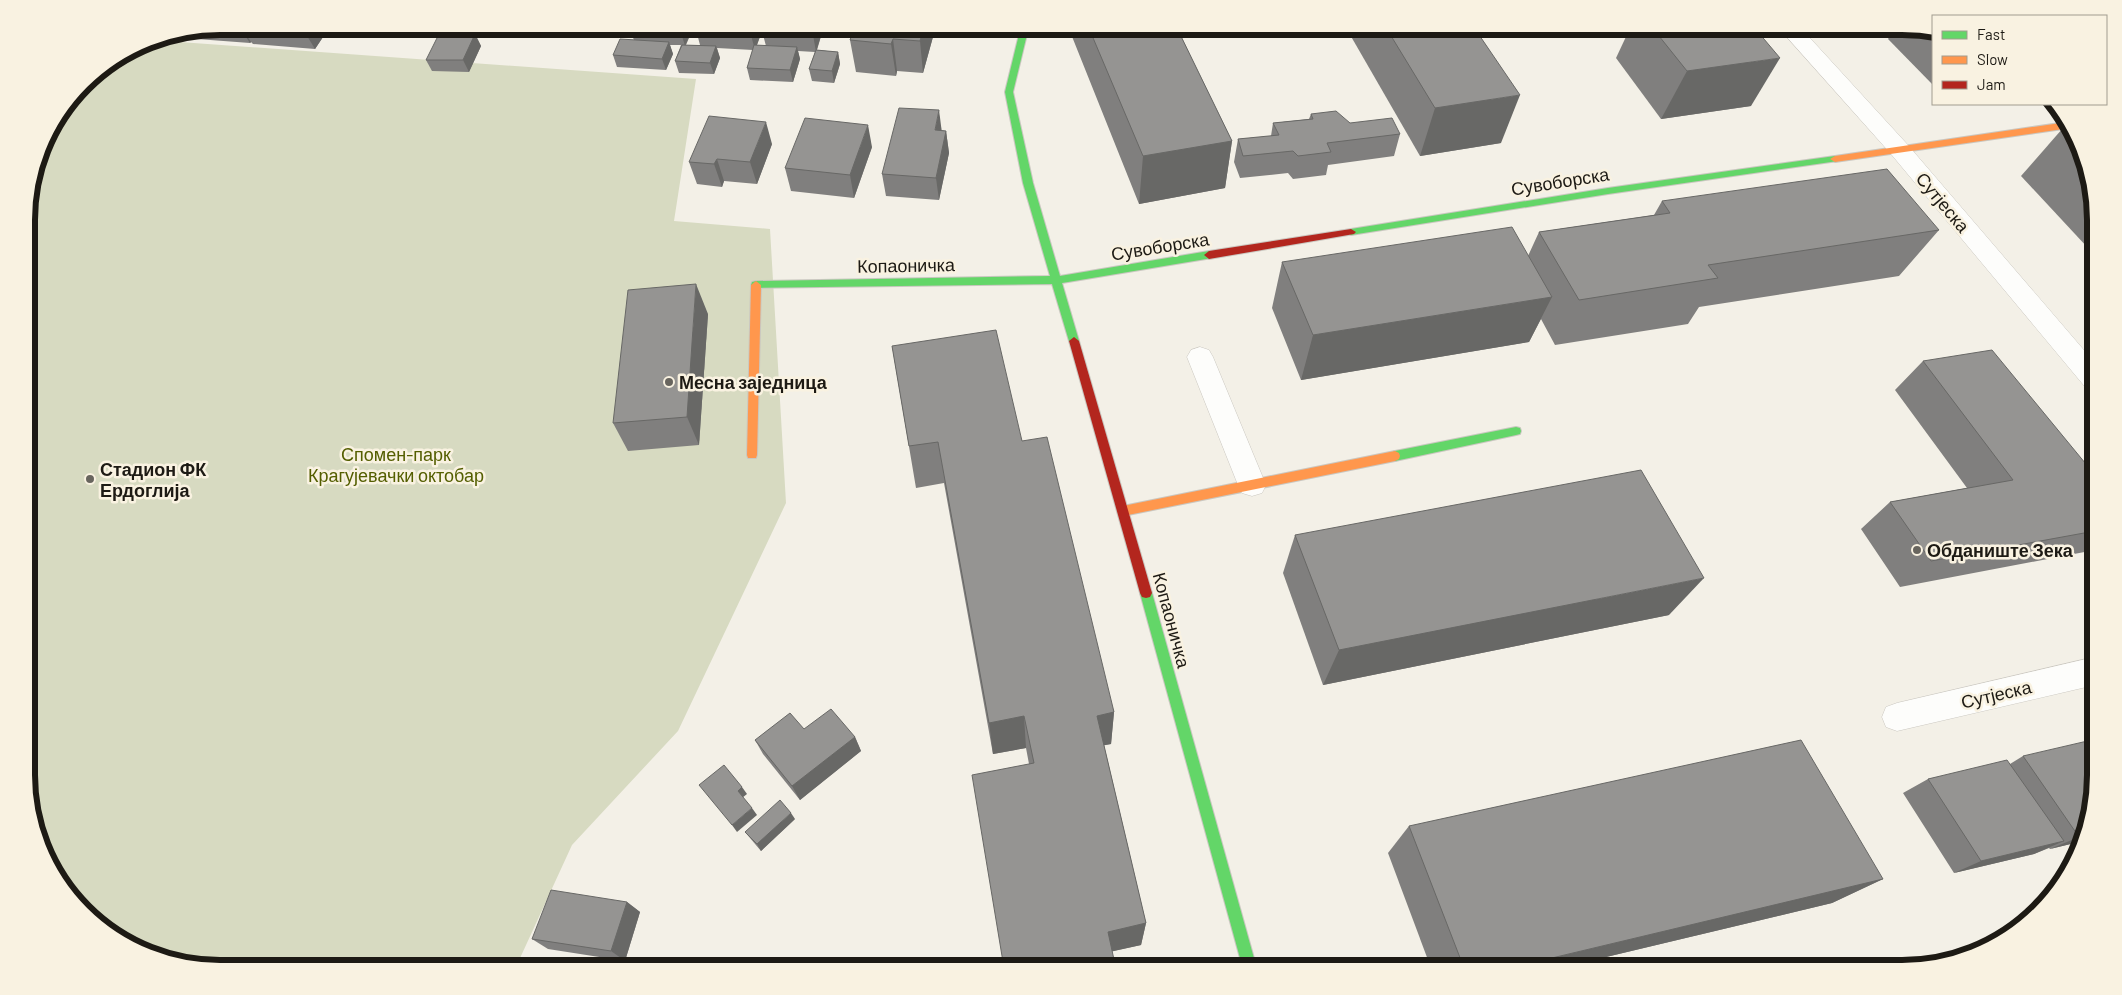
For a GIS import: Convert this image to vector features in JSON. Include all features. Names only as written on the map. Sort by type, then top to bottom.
[{"type":"street","name":"Копаоничка","points":[[1023,35],[1009,92],[1028,183],[1058,280],[1124,511],[1248,960]]},
{"type":"street","name":"Сутјеска","points":[[1795,35],[1899,149],[2087,372]]},
{"type":"street","name":"Сувоборска","points":[[1058,280],[1608,191],[2061,126]]},
{"type":"street","name":"Копаоничка","points":[[752,454],[756,285],[1058,280]]},
{"type":"street","points":[[1200,357],[1252,485]]},
{"type":"street","points":[[1124,511],[1516,431]]},
{"type":"street","name":"Сутјеска","points":[[1897,716],[2087,673]]},
{"type":"green space","name":"Спомен-парк Крагујевачки октобар","points":[[171,41],[696,79],[674,221],[770,229],[786,503],[678,731],[572,845],[519,960],[208,960],[172,954],[138,941],[107,922],[73,888],[60,868],[49,846],[41,823],[35,787],[35,208],[41,172],[54,138],[66,117],[89,89],[107,73],[127,60],[149,49]]},
{"type":"building","points":[[438,35],[475,35],[463,60],[426,60]]},
{"type":"building","points":[[852,35],[922,35],[920,41],[893,39],[891,44],[850,40]]},
{"type":"building","points":[[1092,35],[1180,35],[1232,141],[1143,156]]},
{"type":"building","points":[[1390,35],[1479,35],[1520,95],[1435,108]]},
{"type":"building","points":[[1658,35],[1761,35],[1780,58],[1687,71]]},
{"type":"building","points":[[620,39],[669,42],[662,59],[613,55]]},
{"type":"building","points":[[682,45],[716,46],[710,63],[675,61]]},
{"type":"building","points":[[754,45],[797,47],[790,70],[747,68]]},
{"type":"building","points":[[816,50],[838,52],[832,71],[809,69]]},
{"type":"building","points":[[899,108],[939,110],[935,130],[946,131],[936,178],[882,174]]},
{"type":"building","points":[[1336,111],[1350,123],[1392,118],[1400,134],[1327,143],[1331,152],[1298,156],[1293,151],[1243,156],[1238,139],[1279,135],[1273,123],[1313,119],[1311,114]]},
{"type":"building","points":[[709,116],[766,122],[750,162],[717,159],[714,164],[689,162]]},
{"type":"building","points":[[805,118],[868,125],[850,175],[785,168]]},
{"type":"building","points":[[1887,169],[1939,230],[1708,265],[1718,278],[1579,300],[1539,232],[1670,213],[1662,201]]},
{"type":"building","points":[[1512,227],[1552,297],[1313,335],[1282,262]]},
{"type":"building","points":[[696,284],[687,417],[613,423],[628,290]]},
{"type":"building","points":[[996,330],[1022,441],[1047,437],[1114,712],[1097,716],[1146,923],[1108,932],[1114,960],[1003,960],[972,775],[1034,763],[1024,716],[989,723],[938,442],[909,446],[892,346]]},
{"type":"building","points":[[1992,350],[2087,465],[2087,532],[1931,561],[1890,502],[2013,480],[1923,361]]},
{"type":"building","points":[[1641,470],[1704,578],[1339,650],[1295,535]]},
{"type":"building","points":[[831,709],[855,737],[792,786],[755,740],[790,713],[804,729]]},
{"type":"building","points":[[1801,740],[1883,879],[1544,960],[1461,960],[1409,826]]},
{"type":"building","points":[[2087,741],[2087,787],[2081,823],[2077,834],[2023,756]]},
{"type":"building","points":[[2007,760],[2064,841],[1981,861],[1928,779]]},
{"type":"building","points":[[724,765],[742,787],[738,791],[752,808],[732,825],[699,785]]},
{"type":"building","points":[[780,800],[791,813],[757,844],[745,832]]},
{"type":"building","points":[[551,890],[627,902],[611,951],[532,939]]},
{"type":"traffic: fast","points":[[1023,35],[1009,92],[1028,183],[1074,341]]},
{"type":"traffic: fast","points":[[1351,232],[1608,191],[1835,159]]},
{"type":"traffic: fast","points":[[756,285],[1057,280],[1209,255]]},
{"type":"traffic: fast","points":[[1395,456],[1516,431]]},
{"type":"traffic: fast","points":[[1146,593],[1248,960]]},
{"type":"traffic: slow","points":[[1835,159],[2061,126]]},
{"type":"traffic: slow","points":[[752,455],[756,285]]},
{"type":"traffic: slow","points":[[1123,511],[1395,456]]},
{"type":"traffic: jam","points":[[1209,255],[1351,232]]},
{"type":"traffic: jam","points":[[1074,341],[1146,593]]},
{"type":"place","name":"Месна заједница","points":[[669,382]]},
{"type":"place","name":"Стадион ФК Ердоглија","points":[[90,479]]},
{"type":"place","name":"Обданиште Зека","points":[[1917,550]]}]
